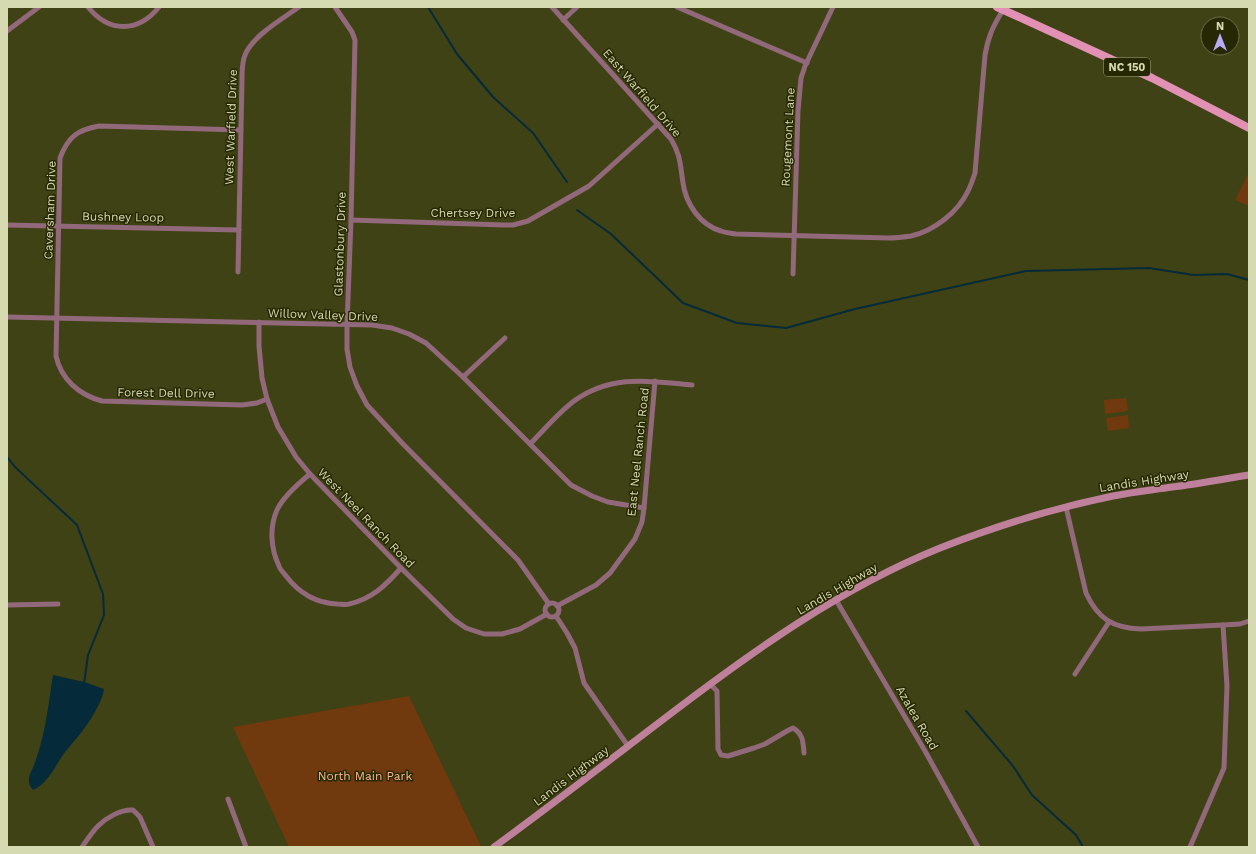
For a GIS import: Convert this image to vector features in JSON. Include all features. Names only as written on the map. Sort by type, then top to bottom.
[{"type":"main road","name":"NC 150","points":[[1000,9],[1152,78],[1249,128]]},
{"type":"main road","name":"Landis Highway","points":[[494,847],[753,653],[836,600],[885,573],[940,548],[1015,521],[1066,506],[1114,496],[1249,475]]},
{"type":"street","points":[[7,31],[39,7]]},
{"type":"street","points":[[88,7],[102,21],[108,24],[130,26],[142,23],[159,7]]},
{"type":"street","name":"West Warfield Drive","points":[[238,272],[242,66],[244,57],[250,45],[257,38],[299,7]]},
{"type":"street","name":"Glastonbury Drive","points":[[335,7],[352,32],[354,40],[351,220],[347,325],[347,349],[350,367],[357,386],[367,405],[403,444],[518,560],[549,604]]},
{"type":"street","name":"East Warfield Drive","points":[[552,7],[671,139],[678,149],[686,197],[695,213],[705,223],[721,231],[736,234],[889,238],[912,236],[930,229],[944,220],[958,206],[968,191],[975,173],[985,55],[1000,9]]},
{"type":"street","points":[[563,20],[576,7]]},
{"type":"street","points":[[677,7],[806,63]]},
{"type":"street","name":"Rougemont Lane","points":[[793,274],[801,78],[806,63],[833,7]]},
{"type":"street","name":"Chertsey Drive","points":[[351,220],[504,226],[521,224],[589,186],[658,124]]},
{"type":"street","name":"Caversham Drive","points":[[70,383],[60,369],[56,356],[60,158],[69,139],[78,132],[87,128],[99,126],[241,130]]},
{"type":"street","name":"Bushney Loop","points":[[7,225],[239,230]]},
{"type":"street","name":"Willow Valley Drive","points":[[7,317],[372,325],[392,328],[426,343],[463,377],[571,485],[592,496],[608,502],[644,508]]},
{"type":"street","name":"West Neel Ranch Road","points":[[259,322],[259,357],[262,378],[267,399],[278,427],[296,457],[310,474],[401,568],[453,619],[466,628],[484,634],[502,634],[520,629],[547,614]]},
{"type":"street","points":[[463,377],[505,338]]},
{"type":"street","points":[[530,444],[574,401],[589,392],[604,386],[619,382],[632,381],[692,385]]},
{"type":"street","name":"East Neel Ranch Road","points":[[557,606],[596,585],[610,573],[635,539],[642,522],[644,508],[655,382]]},
{"type":"street","name":"Forest Dell Drive","points":[[70,383],[84,394],[93,399],[102,401],[242,405],[256,403],[267,399]]},
{"type":"street","points":[[310,474],[298,484],[281,504],[277,510],[272,527],[273,545],[279,567],[294,586],[309,598],[329,604],[348,604],[368,597],[374,593],[387,584],[401,568]]},
{"type":"street","points":[[1066,506],[1086,593],[1098,612],[1109,622],[1129,629],[1141,630],[1240,624],[1249,621]]},
{"type":"street","name":"Azalea Road","points":[[836,600],[925,751],[978,847]]},
{"type":"street","points":[[553,603],[557,606],[559,610],[556,616],[547,614],[546,610],[549,604],[553,603]]},
{"type":"street","points":[[7,605],[58,604]]},
{"type":"street","points":[[556,616],[575,648],[584,683],[628,746]]},
{"type":"street","points":[[1075,674],[1109,622]]},
{"type":"street","points":[[1190,847],[1224,768],[1227,686],[1223,625]]},
{"type":"street","points":[[710,684],[717,691],[718,749],[721,755],[728,756],[754,748],[793,728],[803,739],[804,753]]},
{"type":"street","points":[[228,799],[246,847]]},
{"type":"street","points":[[82,847],[98,826],[109,818],[128,810],[133,810],[140,817],[153,847]]},
{"type":"green space","points":[[1249,172],[1249,206],[1235,200]]},
{"type":"green space","points":[[1126,398],[1128,411],[1105,414],[1104,400]]},
{"type":"green space","points":[[1128,415],[1129,428],[1108,431],[1106,418]]},
{"type":"green space","name":"North Main Park","points":[[409,696],[481,846],[289,847],[233,727]]},
{"type":"water","points":[[53,675],[84,682],[104,689],[95,712],[79,736],[65,752],[47,779],[33,790],[29,782],[29,778],[43,735]]},
{"type":"waterway","points":[[428,7],[457,54],[493,97],[533,133],[567,182]]},
{"type":"waterway","points":[[577,210],[611,234],[683,303],[737,323],[786,328],[855,309],[1026,271],[1149,268],[1194,275],[1227,274],[1249,280]]},
{"type":"waterway","points":[[7,457],[15,467],[77,525],[103,594],[104,615],[88,655],[84,684]]},
{"type":"waterway","points":[[966,711],[1013,766],[1032,795],[1076,835],[1083,847]]}]
